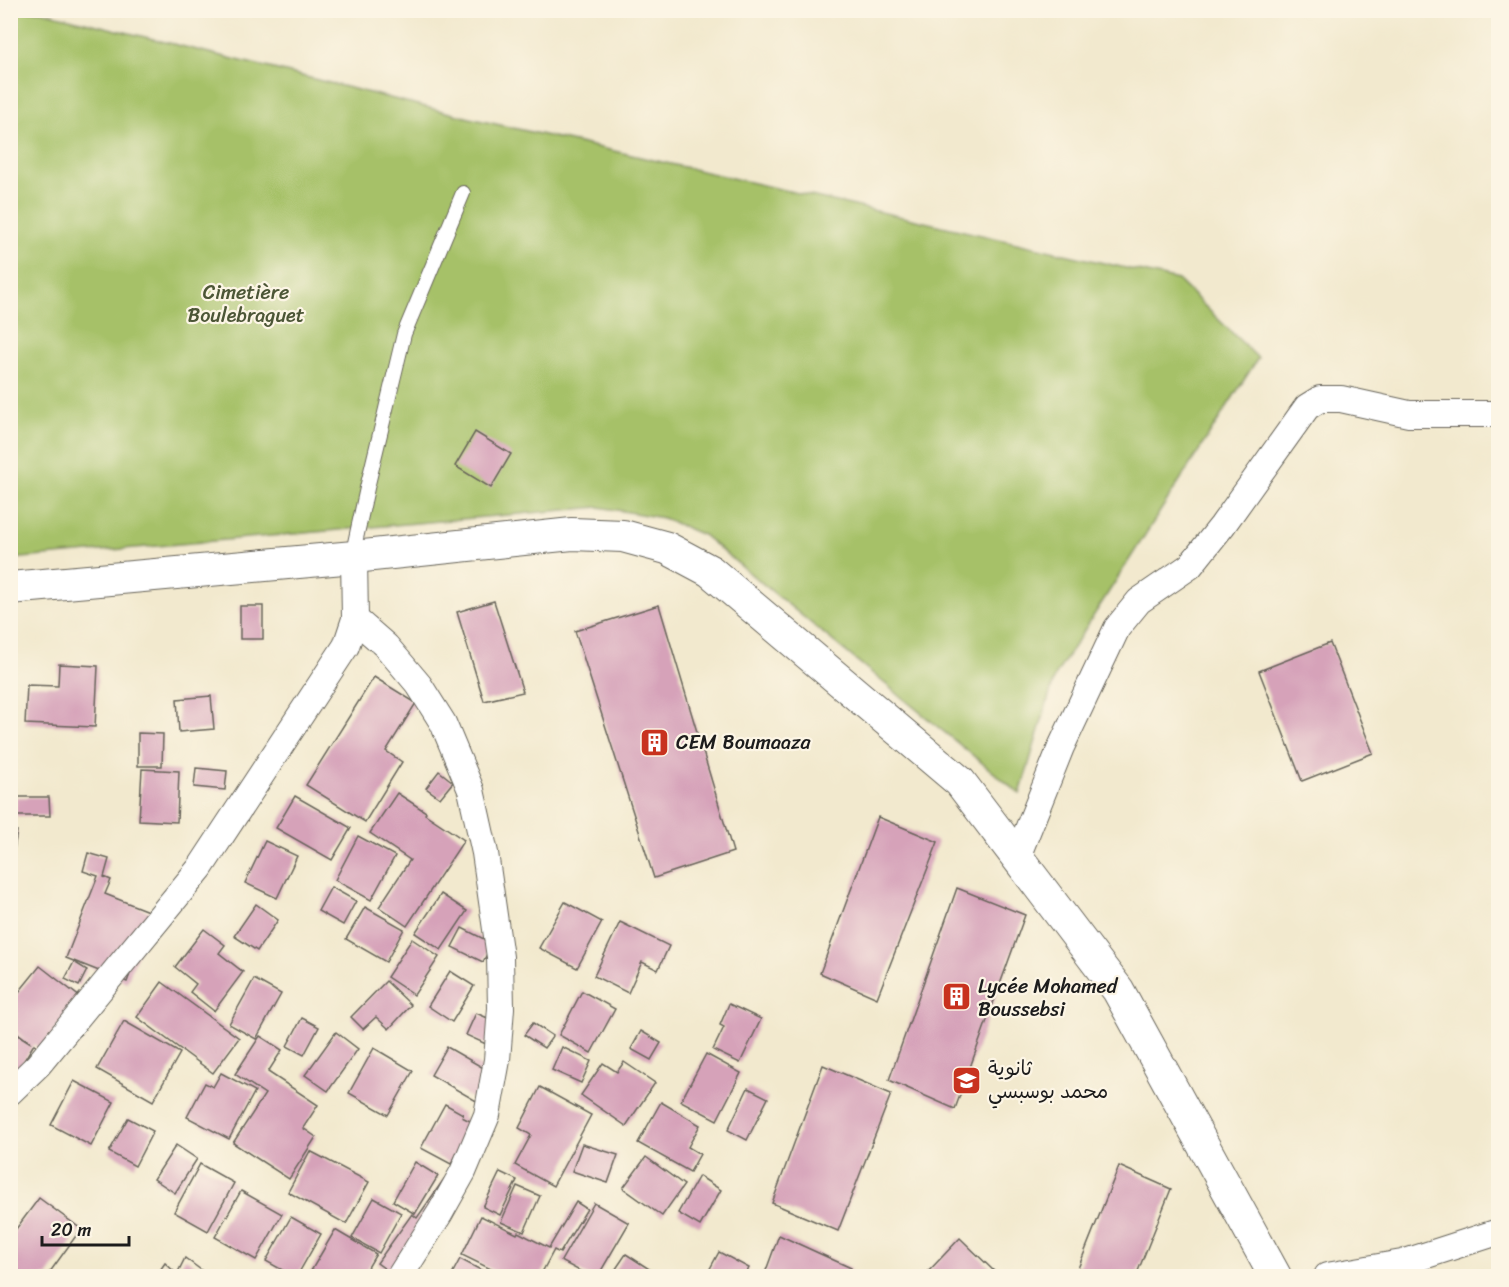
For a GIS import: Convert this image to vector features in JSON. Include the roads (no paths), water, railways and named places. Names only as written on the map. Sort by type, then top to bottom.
[{"type":"street","points":[[1017,857],[1061,747],[1117,628],[1139,601],[1190,566],[1222,526],[1307,407],[1320,399],[1341,399],[1409,414],[1498,414]]},
{"type":"street","points":[[10,588],[354,557],[572,534],[623,536],[667,548],[710,571],[960,782],[1118,990],[1275,1276]]},
{"type":"street","points":[[10,1092],[38,1065],[200,868],[346,646],[355,619],[354,557]]},
{"type":"street","points":[[355,619],[386,646],[419,685],[443,723],[471,790],[485,853],[500,957],[501,1008],[497,1060],[487,1115],[463,1172],[440,1214],[400,1276]]},
{"type":"street","points":[[1327,1276],[1402,1263],[1498,1232]]},
{"type":"lane","points":[[354,557],[367,488],[405,334],[464,193]]},
{"type":"place","name":"CEM Boumaaza","points":[[655,742]]},
{"type":"place","name":"Lycée Mohamed Boussebsi","points":[[957,997]]},
{"type":"place","name":"ثانوية محمد بوسبسي","points":[[967,1080]]},
{"type":"park label","name":"Cimetière Boulebraguet","points":[[246,304]]}]
